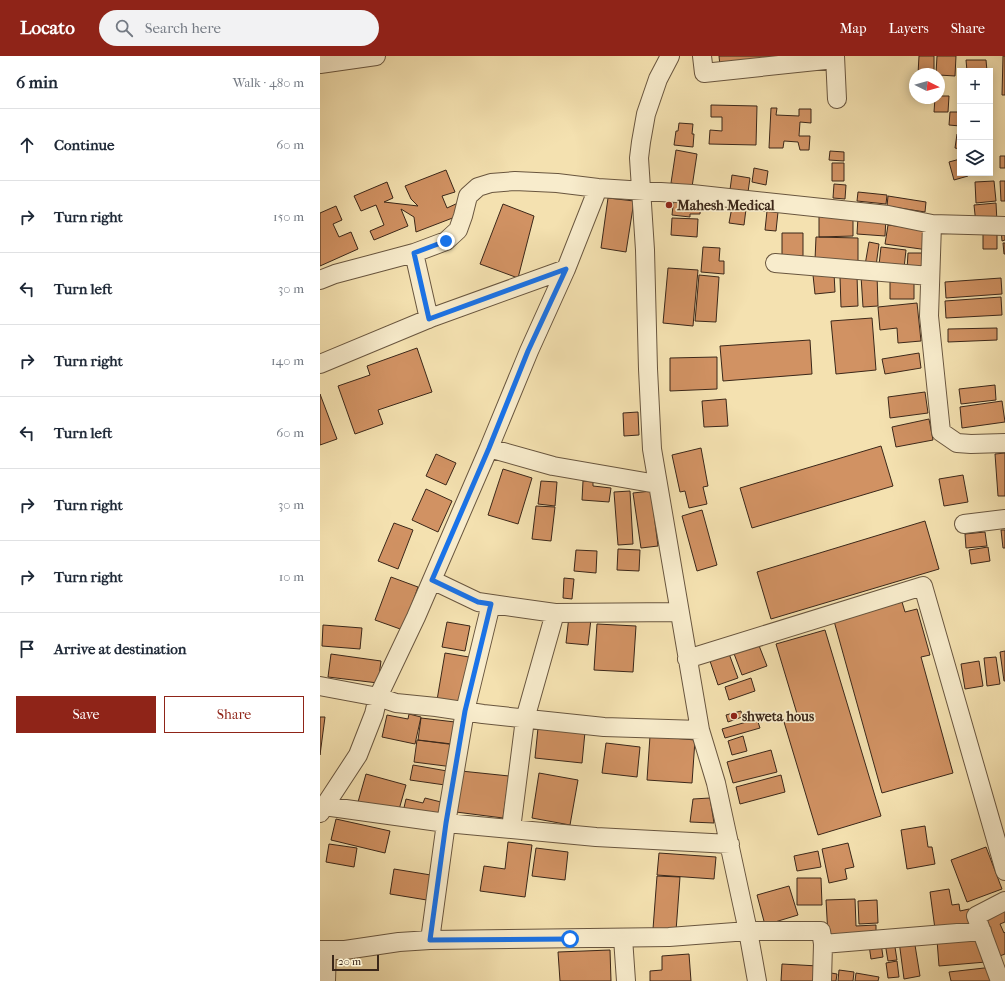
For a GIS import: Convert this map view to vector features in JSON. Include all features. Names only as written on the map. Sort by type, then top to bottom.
[{"type":"street","points":[[320,64],[376,56]]},
{"type":"street","points":[[670,56],[658,79],[646,114],[639,158],[642,191],[648,377],[652,449],[700,730],[716,783],[730,844],[757,981]]},
{"type":"street","points":[[702,56],[704,73],[835,57],[837,99]]},
{"type":"street","points":[[320,280],[335,274],[414,253],[446,241],[458,230],[464,216],[468,196],[478,187],[491,183],[515,181],[642,191],[888,215],[932,224],[1005,226]]},
{"type":"street","points":[[598,188],[566,269],[528,351],[489,448],[432,580],[378,697],[374,714],[358,755],[322,810],[596,837],[730,844]]},
{"type":"street","points":[[932,224],[929,316],[940,432],[957,443],[1005,443]]},
{"type":"street","points":[[414,253],[429,319]]},
{"type":"street","points":[[775,263],[930,276]]},
{"type":"street","points":[[320,364],[429,319],[566,269]]},
{"type":"street","points":[[489,448],[553,466],[657,484]]},
{"type":"street","points":[[964,524],[1005,519]]},
{"type":"street","points":[[432,580],[478,602],[555,613],[679,612]]},
{"type":"street","points":[[687,659],[923,586],[1005,871]]},
{"type":"street","points":[[430,940],[446,823],[465,711],[491,604]]},
{"type":"street","points":[[511,829],[525,719],[555,613]]},
{"type":"street","points":[[320,686],[378,697],[396,703],[525,719],[604,727],[700,730]]},
{"type":"street","points":[[1000,981],[976,916],[1005,901]]},
{"type":"street","points":[[326,981],[323,950],[345,950],[400,942],[430,940],[669,937],[748,931],[820,931],[823,944],[822,981]]},
{"type":"street","points":[[823,944],[982,931]]},
{"type":"street","points":[[623,938],[626,981]]},
{"type":"building","points":[[719,56],[816,56],[720,66]]},
{"type":"building","points":[[919,56],[934,56],[934,68],[918,68]]},
{"type":"building","points":[[937,56],[956,56],[955,76],[945,75],[945,68],[936,68]]},
{"type":"building","points":[[1003,56],[1005,56],[1005,95],[1002,95]]},
{"type":"building","points":[[966,60],[986,60],[987,68],[967,68]]},
{"type":"building","points":[[945,96],[949,96],[948,112],[934,112],[935,104],[945,104]]},
{"type":"building","points":[[711,105],[757,106],[756,145],[709,144],[710,130],[722,131],[722,117],[711,117]]},
{"type":"building","points":[[771,108],[777,108],[776,115],[799,116],[799,109],[811,109],[811,123],[800,122],[799,136],[810,136],[809,150],[800,150],[798,142],[784,141],[783,148],[769,148]]},
{"type":"building","points":[[950,112],[957,112],[957,126],[949,125]]},
{"type":"building","points":[[679,123],[693,124],[693,147],[674,145]]},
{"type":"building","points":[[957,134],[957,148],[955,148]]},
{"type":"building","points":[[676,150],[697,154],[692,187],[671,183]]},
{"type":"building","points":[[830,151],[844,152],[844,161],[829,160]]},
{"type":"building","points":[[1000,156],[1005,156],[1005,168],[1000,168]]},
{"type":"building","points":[[957,160],[957,176],[968,176],[954,180],[949,162]]},
{"type":"building","points":[[832,163],[844,163],[844,181],[832,181]]},
{"type":"building","points":[[754,168],[768,171],[766,185],[752,182]]},
{"type":"building","points":[[446,170],[455,192],[442,196],[447,208],[458,203],[463,214],[416,232],[414,217],[401,209],[408,226],[374,240],[370,231],[384,225],[376,205],[361,211],[354,196],[387,182],[393,198],[384,202],[418,206],[411,199],[405,186]]},
{"type":"building","points":[[732,175],[750,178],[747,199],[729,197]]},
{"type":"building","points":[[994,181],[996,201],[976,203],[975,182]]},
{"type":"building","points":[[1000,181],[1005,181],[1005,201],[1001,201]]},
{"type":"building","points":[[834,184],[846,185],[845,199],[833,198]]},
{"type":"building","points":[[858,192],[887,195],[886,204],[857,201]]},
{"type":"building","points":[[888,196],[926,202],[925,212],[887,206]]},
{"type":"building","points":[[674,197],[701,199],[700,214],[690,214],[690,217],[672,215]]},
{"type":"building","points":[[608,198],[634,201],[626,252],[601,248]]},
{"type":"building","points":[[996,203],[997,222],[976,224],[974,205]]},
{"type":"building","points":[[503,204],[534,216],[518,278],[480,264]]},
{"type":"building","points":[[336,206],[342,220],[333,224],[339,237],[351,232],[358,249],[320,266],[320,213]]},
{"type":"building","points":[[732,207],[746,209],[744,225],[729,223]]},
{"type":"building","points":[[767,211],[778,212],[776,231],[765,230]]},
{"type":"building","points":[[819,215],[853,215],[853,236],[819,237]]},
{"type":"building","points":[[858,217],[886,218],[885,236],[857,234]]},
{"type":"building","points":[[672,218],[698,219],[697,237],[671,235]]},
{"type":"building","points":[[888,225],[930,230],[928,250],[885,244]]},
{"type":"building","points":[[1005,228],[1005,240],[1002,241],[1001,229]]},
{"type":"building","points":[[997,229],[997,249],[983,249],[983,230]]},
{"type":"building","points":[[782,233],[803,233],[803,256],[782,256]]},
{"type":"building","points":[[816,237],[858,238],[858,261],[815,260]]},
{"type":"building","points":[[869,242],[879,244],[876,266],[865,265]]},
{"type":"building","points":[[1003,243],[1005,243],[1005,254],[1004,254]]},
{"type":"building","points":[[703,247],[720,248],[719,261],[724,261],[724,274],[701,272]]},
{"type":"building","points":[[881,247],[906,250],[904,268],[879,265]]},
{"type":"building","points":[[908,253],[925,253],[924,270],[907,270]]},
{"type":"building","points":[[668,268],[698,270],[693,326],[663,323]]},
{"type":"building","points":[[834,273],[835,292],[815,294],[813,275]]},
{"type":"building","points":[[699,275],[719,277],[716,322],[695,321]]},
{"type":"building","points":[[877,275],[878,306],[863,307],[861,276]]},
{"type":"building","points":[[857,276],[858,306],[841,307],[840,277]]},
{"type":"building","points":[[890,276],[914,276],[914,299],[890,299]]},
{"type":"building","points":[[1001,278],[1002,294],[946,298],[945,282]]},
{"type":"building","points":[[1001,297],[1002,315],[946,318],[945,301]]},
{"type":"building","points":[[917,303],[921,341],[898,343],[897,328],[880,330],[878,307]]},
{"type":"building","points":[[872,318],[876,370],[836,374],[831,321]]},
{"type":"building","points":[[997,328],[997,340],[948,342],[948,329]]},
{"type":"building","points":[[810,340],[812,374],[723,381],[720,346]]},
{"type":"building","points":[[417,348],[432,392],[378,410],[383,424],[355,434],[338,386],[370,375],[367,366]]},
{"type":"building","points":[[919,353],[921,368],[885,374],[882,359]]},
{"type":"building","points":[[717,357],[717,389],[670,391],[670,358]]},
{"type":"building","points":[[995,385],[996,400],[961,404],[959,389]]},
{"type":"building","points":[[925,392],[928,413],[890,418],[888,397]]},
{"type":"building","points":[[320,394],[337,439],[320,445]]},
{"type":"building","points":[[726,399],[728,426],[704,427],[702,401]]},
{"type":"building","points":[[1002,401],[1005,422],[962,428],[960,407]]},
{"type":"building","points":[[638,412],[639,435],[624,436],[623,413]]},
{"type":"building","points":[[929,419],[933,440],[896,447],[892,427]]},
{"type":"building","points":[[881,446],[893,486],[752,528],[740,488]]},
{"type":"building","points":[[701,448],[708,486],[703,487],[707,504],[689,508],[685,491],[680,492],[672,455]]},
{"type":"building","points":[[1005,453],[1005,496],[998,496],[995,454]]},
{"type":"building","points":[[436,454],[456,463],[446,485],[426,476]]},
{"type":"building","points":[[503,469],[532,478],[518,524],[488,515]]},
{"type":"building","points":[[963,475],[968,502],[944,506],[939,479]]},
{"type":"building","points":[[541,481],[557,482],[555,506],[538,504]]},
{"type":"building","points":[[583,481],[593,482],[593,486],[611,488],[609,502],[582,500]]},
{"type":"building","points":[[426,489],[452,501],[438,532],[412,520]]},
{"type":"building","points":[[630,491],[633,544],[618,545],[614,492]]},
{"type":"building","points":[[651,491],[658,546],[641,548],[633,493]]},
{"type":"building","points":[[536,506],[555,507],[551,541],[532,539]]},
{"type":"building","points":[[702,510],[717,565],[697,571],[682,516]]},
{"type":"building","points":[[925,521],[939,569],[771,619],[757,572]]},
{"type":"building","points":[[394,523],[413,530],[398,569],[378,561]]},
{"type":"building","points":[[1001,530],[1005,530],[1005,548],[1003,548]]},
{"type":"building","points":[[985,532],[987,546],[966,548],[965,534]]},
{"type":"building","points":[[988,547],[990,561],[971,564],[969,550]]},
{"type":"building","points":[[618,549],[640,550],[639,571],[617,570]]},
{"type":"building","points":[[576,550],[597,551],[596,573],[574,571]]},
{"type":"building","points":[[391,577],[418,587],[403,630],[375,620]]},
{"type":"building","points":[[564,578],[574,579],[572,599],[563,598]]},
{"type":"building","points":[[902,602],[905,612],[917,609],[930,655],[921,657],[953,773],[882,793],[834,621]]},
{"type":"building","points":[[569,616],[591,619],[588,645],[566,643]]},
{"type":"building","points":[[447,622],[470,626],[465,651],[442,647]]},
{"type":"building","points":[[597,624],[636,626],[633,672],[594,670]]},
{"type":"building","points":[[323,625],[362,628],[360,649],[322,646]]},
{"type":"building","points":[[825,630],[881,816],[818,835],[784,722],[798,717],[776,644]]},
{"type":"building","points":[[758,643],[767,666],[742,675],[733,651]]},
{"type":"building","points":[[728,651],[738,678],[718,685],[709,658]]},
{"type":"building","points":[[1005,651],[1005,681],[1004,681],[1000,652]]},
{"type":"building","points":[[445,653],[469,657],[461,704],[437,700]]},
{"type":"building","points":[[331,654],[381,661],[378,683],[328,677]]},
{"type":"building","points":[[996,657],[1000,684],[987,686],[984,658]]},
{"type":"building","points":[[979,661],[983,686],[965,689],[961,664]]},
{"type":"building","points":[[751,678],[755,691],[729,700],[725,687]]},
{"type":"building","name":"shweta hous","points":[[741,711],[742,717],[728,722],[726,715]]},
{"type":"building","points":[[409,714],[421,717],[415,744],[382,737],[387,715],[408,719]]},
{"type":"building","points":[[320,717],[325,717],[320,755]]},
{"type":"building","points":[[421,718],[455,722],[452,744],[418,740]]},
{"type":"building","points":[[757,719],[760,728],[725,738],[722,729]]},
{"type":"building","points":[[538,728],[585,732],[582,763],[535,758]]},
{"type":"building","points":[[650,736],[695,740],[692,783],[647,780]]},
{"type":"building","points":[[743,736],[747,751],[732,755],[728,741]]},
{"type":"building","points":[[417,740],[456,745],[453,767],[414,762]]},
{"type":"building","points":[[606,743],[640,747],[637,777],[602,773]]},
{"type":"building","points":[[771,750],[777,772],[733,783],[727,762]]},
{"type":"building","points":[[413,765],[447,771],[445,785],[410,780]]},
{"type":"building","points":[[461,771],[509,776],[503,818],[456,812]]},
{"type":"building","points":[[539,773],[578,780],[570,825],[532,818]]},
{"type":"building","points":[[366,774],[406,785],[398,813],[358,802]]},
{"type":"building","points":[[781,775],[785,792],[740,804],[736,787]]},
{"type":"building","points":[[425,798],[445,803],[441,821],[403,812],[406,799],[423,803]]},
{"type":"building","points":[[710,798],[714,823],[690,822],[693,799]]},
{"type":"building","points":[[336,819],[390,831],[385,853],[331,840]]},
{"type":"building","points":[[925,826],[928,847],[932,847],[935,864],[907,869],[901,830]]},
{"type":"building","points":[[508,842],[532,845],[525,897],[480,891],[484,866],[505,869]]},
{"type":"building","points":[[848,843],[854,867],[845,869],[847,879],[829,883],[822,849]]},
{"type":"building","points":[[329,844],[357,848],[354,867],[326,862]]},
{"type":"building","points":[[986,847],[1002,889],[967,902],[951,860]]},
{"type":"building","points":[[536,848],[568,852],[565,880],[532,876]]},
{"type":"building","points":[[818,851],[821,867],[797,871],[794,856]]},
{"type":"building","points":[[659,853],[716,857],[714,879],[657,875]]},
{"type":"building","points":[[394,869],[437,876],[433,901],[390,894]]},
{"type":"building","points":[[657,876],[680,877],[676,931],[653,929]]},
{"type":"building","points":[[797,878],[821,878],[822,905],[797,905]]},
{"type":"building","points":[[789,886],[798,915],[765,925],[757,895]]},
{"type":"building","points":[[949,889],[952,905],[959,904],[960,911],[969,909],[971,924],[935,929],[930,892]]},
{"type":"building","points":[[855,899],[856,926],[876,925],[876,934],[828,936],[826,900]]},
{"type":"building","points":[[877,900],[878,923],[859,924],[858,901]]},
{"type":"building","points":[[1005,904],[1005,922],[1000,924],[1004,933],[1005,932],[1005,954],[997,957],[981,914]]},
{"type":"building","points":[[983,936],[986,962],[939,966],[937,940]]},
{"type":"building","points":[[914,939],[920,976],[904,979],[899,941]]},
{"type":"building","points":[[894,941],[897,960],[888,961],[885,943]]},
{"type":"building","points":[[881,943],[883,957],[871,959],[869,945]]},
{"type":"building","points":[[610,950],[611,981],[560,981],[558,952]]},
{"type":"building","points":[[689,954],[691,981],[650,981],[650,971],[662,970],[662,956]]},
{"type":"building","points":[[897,961],[899,977],[888,978],[886,963]]},
{"type":"building","points":[[782,964],[818,966],[817,981],[781,981]]},
{"type":"building","points":[[993,967],[995,981],[951,981],[949,972]]},
{"type":"building","points":[[839,970],[854,972],[853,981],[838,981]]},
{"type":"building","points":[[825,972],[837,974],[836,981],[824,981]]},
{"type":"building","points":[[856,973],[879,977],[878,981],[855,981]]},
{"type":"place","name":"Mahesh Medical","points":[[669,205]]},
{"type":"place","name":"shweta hous","points":[[734,716]]},
{"type":"route","points":[[446,241],[414,253],[429,319],[566,269],[528,351],[489,448],[432,580],[478,602],[491,604],[465,711],[446,823],[430,940],[570,939]]}]
